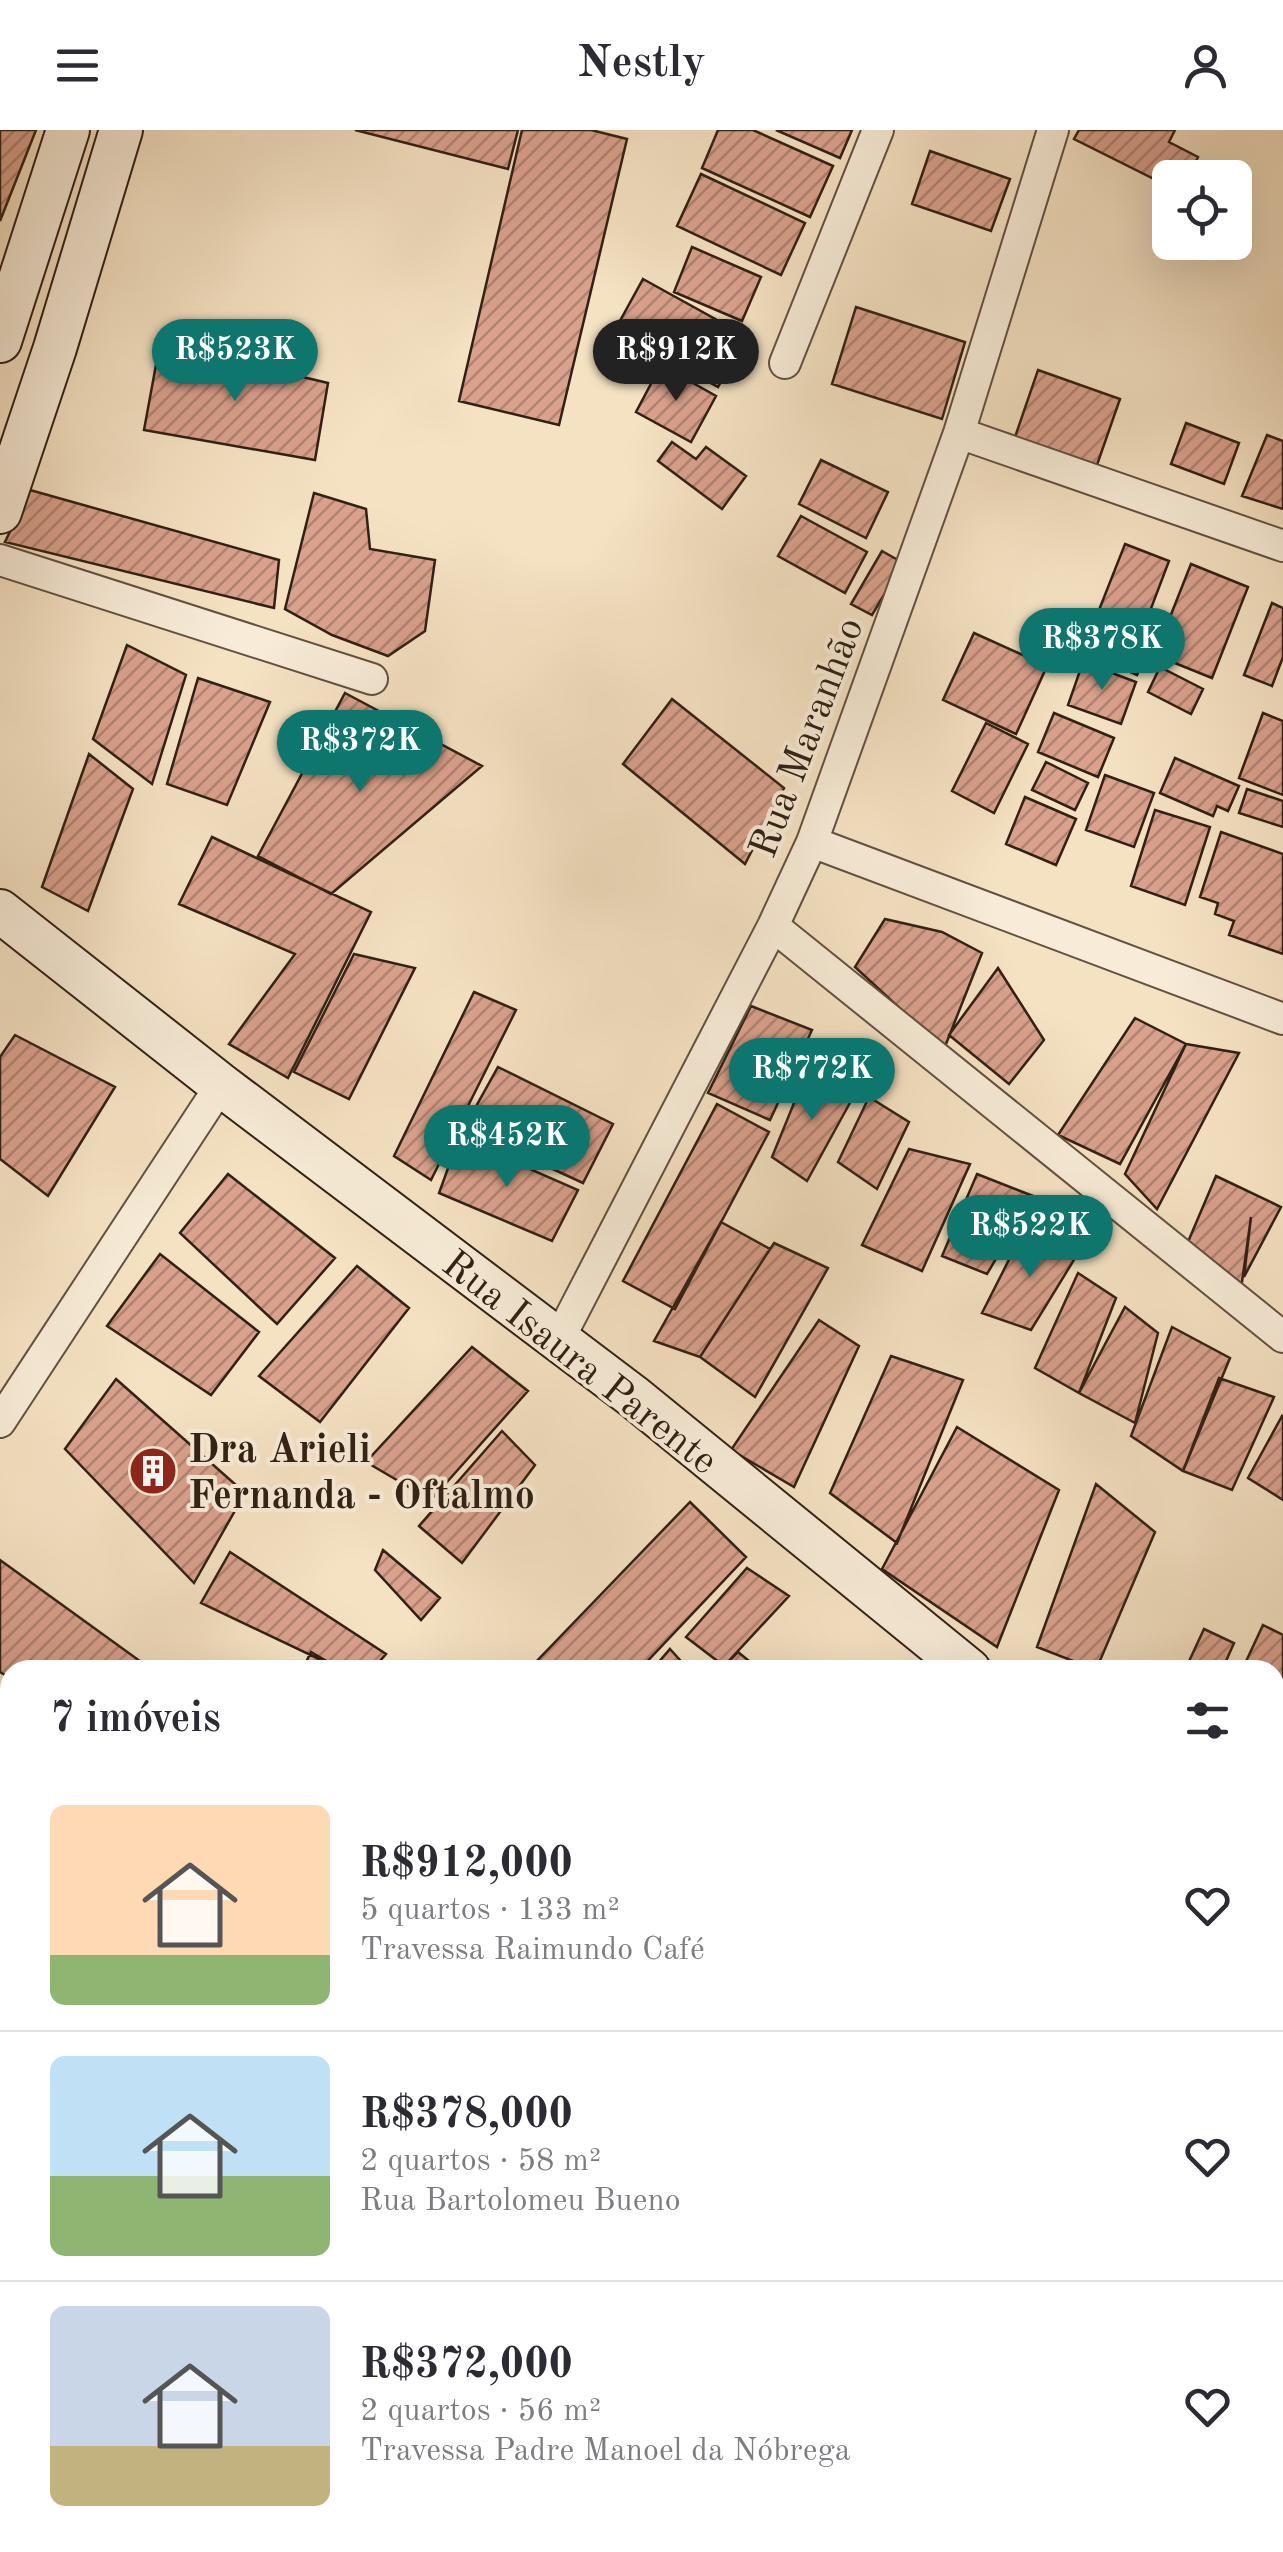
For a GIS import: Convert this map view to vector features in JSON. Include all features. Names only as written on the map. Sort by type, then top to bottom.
[{"type":"street","points":[[0,341],[68,130]]},
{"type":"street","points":[[0,512],[121,130]]},
{"type":"street","points":[[785,363],[878,130]]},
{"type":"street","name":"Rua Maranhão","points":[[558,1340],[812,842],[959,433],[1053,130]]},
{"type":"street","points":[[959,433],[1283,546]]},
{"type":"street","points":[[0,560],[372,679]]},
{"type":"street","points":[[812,842],[1283,1019]]},
{"type":"street","name":"Rua Isaura Parente","points":[[0,910],[221,1086],[634,1397],[956,1660]]},
{"type":"street","points":[[772,926],[1283,1337]]},
{"type":"street","points":[[0,1422],[221,1086]]},
{"type":"street","points":[[916,1630],[928,1660]]},
{"type":"building","points":[[0,130],[36,130],[0,221]]},
{"type":"building","points":[[355,130],[518,130],[508,169]]},
{"type":"building","points":[[522,130],[591,130],[627,139],[559,425],[459,401]]},
{"type":"building","points":[[718,130],[753,130],[833,166],[810,217],[702,168]]},
{"type":"building","points":[[776,130],[852,130],[840,158]]},
{"type":"building","points":[[1079,130],[1175,130],[1169,142],[1198,157],[1152,160],[1152,178],[1074,139]]},
{"type":"building","points":[[930,151],[1010,179],[991,231],[912,204]]},
{"type":"building","points":[[701,174],[805,223],[781,275],[677,226]]},
{"type":"building","points":[[692,247],[761,277],[742,321],[674,292]]},
{"type":"building","points":[[643,279],[746,336],[718,387],[615,330]]},
{"type":"building","points":[[856,307],[965,342],[942,419],[832,384]]},
{"type":"building","points":[[160,343],[328,383],[315,460],[144,430]]},
{"type":"building","points":[[661,365],[716,396],[691,442],[636,412]]},
{"type":"building","points":[[1038,370],[1120,399],[1097,465],[1015,437]]},
{"type":"building","points":[[1186,423],[1239,443],[1224,484],[1171,464]]},
{"type":"building","points":[[1267,435],[1283,441],[1283,509],[1242,496]]},
{"type":"building","points":[[672,442],[696,459],[706,447],[746,476],[722,509],[658,461]]},
{"type":"building","points":[[821,460],[888,492],[866,538],[799,504]]},
{"type":"building","points":[[30,490],[279,560],[274,608],[5,542]]},
{"type":"building","points":[[314,493],[366,509],[370,549],[435,560],[425,631],[388,656],[332,635],[285,609]]},
{"type":"building","points":[[801,516],[867,552],[845,593],[778,556]]},
{"type":"building","points":[[1125,544],[1169,561],[1144,627],[1099,610]]},
{"type":"building","points":[[882,551],[903,563],[872,615],[851,604]]},
{"type":"building","points":[[1191,564],[1248,587],[1212,678],[1155,655]]},
{"type":"building","points":[[1272,603],[1283,608],[1283,657],[1272,686],[1244,675]]},
{"type":"building","points":[[1100,623],[1150,644],[1137,675],[1088,653]]},
{"type":"building","points":[[974,633],[1047,666],[1016,734],[943,700]]},
{"type":"building","points":[[127,645],[186,675],[152,784],[93,739]]},
{"type":"building","points":[[1083,662],[1136,682],[1121,724],[1068,705]]},
{"type":"building","points":[[1160,667],[1203,689],[1191,714],[1148,692]]},
{"type":"building","points":[[198,678],[270,702],[227,805],[167,784]]},
{"type":"building","points":[[345,693],[482,766],[331,894],[258,856]]},
{"type":"building","points":[[672,699],[784,788],[745,864],[623,764]]},
{"type":"building","points":[[1054,713],[1114,738],[1098,777],[1038,752]]},
{"type":"building","points":[[1263,713],[1283,721],[1283,795],[1239,778]]},
{"type":"building","points":[[986,723],[1028,744],[994,813],[952,791]]},
{"type":"building","points":[[89,754],[133,789],[88,911],[42,887]]},
{"type":"building","points":[[1175,758],[1239,786],[1228,811],[1217,806],[1213,816],[1160,793]]},
{"type":"building","points":[[1046,762],[1088,783],[1075,810],[1032,790]]},
{"type":"building","points":[[1105,775],[1154,793],[1134,847],[1086,830]]},
{"type":"building","points":[[1247,789],[1283,801],[1283,827],[1239,813]]},
{"type":"building","points":[[1025,797],[1076,819],[1056,865],[1006,844]]},
{"type":"building","points":[[1155,810],[1210,827],[1185,905],[1131,886]]},
{"type":"building","points":[[1221,832],[1283,854],[1283,954],[1229,935],[1234,921],[1215,914],[1218,903],[1200,897]]},
{"type":"building","points":[[212,837],[371,912],[288,1078],[229,1044],[295,954],[179,904]]},
{"type":"building","points":[[885,919],[942,932],[982,953],[944,1049],[855,967]]},
{"type":"building","points":[[354,954],[415,968],[349,1099],[294,1072]]},
{"type":"building","points":[[998,968],[1044,1040],[1009,1084],[949,1035]]},
{"type":"building","points":[[474,992],[516,1010],[431,1180],[394,1156]]},
{"type":"building","points":[[751,1006],[812,1030],[770,1120],[708,1093]]},
{"type":"building","points":[[1135,1018],[1186,1044],[1120,1164],[1058,1135]]},
{"type":"building","points":[[15,1035],[115,1087],[48,1196],[0,1159],[0,1057]]},
{"type":"building","points":[[1186,1044],[1239,1053],[1157,1209],[1125,1174]]},
{"type":"building","points":[[498,1067],[613,1124],[583,1183],[464,1128]]},
{"type":"building","points":[[807,1071],[857,1090],[807,1181],[772,1157]]},
{"type":"building","points":[[869,1097],[909,1122],[877,1189],[838,1162]]},
{"type":"building","points":[[717,1104],[769,1132],[675,1309],[623,1281]]},
{"type":"building","points":[[459,1138],[578,1190],[552,1241],[439,1193]]},
{"type":"building","points":[[909,1149],[970,1164],[922,1271],[862,1245]]},
{"type":"building","points":[[228,1174],[335,1258],[277,1324],[180,1233]]},
{"type":"building","points":[[977,1174],[1033,1196],[987,1274],[942,1256]]},
{"type":"building","points":[[1216,1176],[1281,1207],[1244,1277],[1251,1217],[1241,1289],[1182,1256]]},
{"type":"building","points":[[721,1222],[770,1249],[700,1357],[654,1341]]},
{"type":"building","points":[[1024,1230],[1080,1250],[1031,1330],[982,1313]]},
{"type":"building","points":[[774,1243],[828,1268],[755,1397],[700,1357]]},
{"type":"building","points":[[160,1254],[259,1332],[211,1395],[107,1326]]},
{"type":"building","points":[[357,1266],[409,1308],[320,1422],[259,1376]]},
{"type":"building","points":[[1078,1273],[1116,1298],[1079,1393],[1035,1368]]},
{"type":"building","points":[[1125,1307],[1158,1333],[1135,1423],[1079,1393]]},
{"type":"building","points":[[819,1320],[859,1346],[794,1487],[731,1450]]},
{"type":"building","points":[[1172,1327],[1230,1358],[1183,1471],[1131,1436]]},
{"type":"building","points":[[472,1347],[528,1391],[431,1500],[366,1462]]},
{"type":"building","points":[[891,1356],[963,1380],[897,1543],[830,1493]]},
{"type":"building","points":[[1219,1378],[1274,1397],[1232,1490],[1183,1471]]},
{"type":"building","name":"Dra Arieli Fernanda - Oftalmo","points":[[116,1379],[245,1493],[194,1583],[65,1449]]},
{"type":"building","points":[[1283,1417],[1283,1500],[1248,1478]]},
{"type":"building","points":[[957,1427],[1059,1490],[997,1647],[882,1569]]},
{"type":"building","points":[[502,1431],[535,1465],[462,1563],[419,1526]]},
{"type":"building","points":[[1096,1484],[1155,1532],[1100,1660],[1070,1660],[1037,1647]]},
{"type":"building","points":[[690,1502],[746,1557],[648,1660],[538,1660]]},
{"type":"building","points":[[383,1550],[440,1598],[421,1620],[375,1570]]},
{"type":"building","points":[[230,1552],[386,1654],[381,1660],[321,1660],[201,1603]]},
{"type":"building","points":[[0,1560],[138,1660],[0,1660]]},
{"type":"building","points":[[747,1568],[789,1596],[730,1660],[716,1660],[686,1637]]},
{"type":"building","points":[[1263,1625],[1283,1635],[1283,1660],[1247,1660]]},
{"type":"building","points":[[1204,1629],[1234,1643],[1226,1660],[1190,1660]]},
{"type":"building","points":[[670,1649],[680,1660],[661,1660]]},
{"type":"building","points":[[311,1652],[325,1660],[307,1660]]},
{"type":"building","points":[[738,1652],[748,1660],[730,1660]]},
{"type":"place","name":"Dra Arieli Fernanda - Oftalmo","points":[[153,1471]]}]
